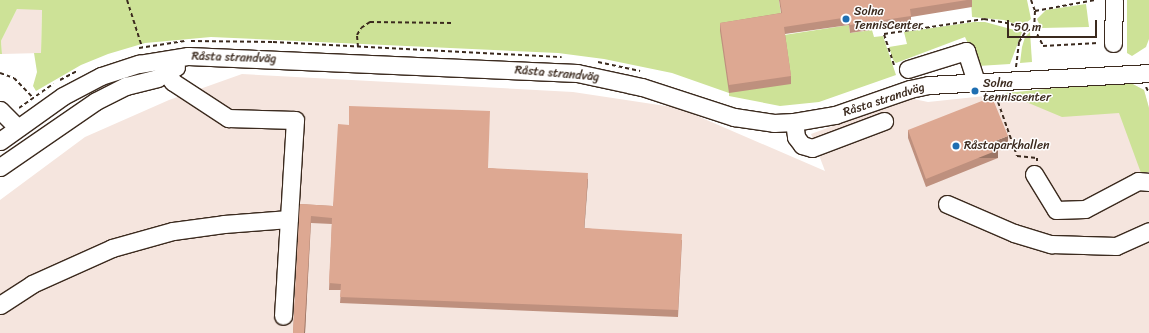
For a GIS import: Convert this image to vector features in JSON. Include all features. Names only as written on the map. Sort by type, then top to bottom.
[{"type":"street","points":[[1114,0],[1114,43]]},
{"type":"street","points":[[902,70],[966,51],[976,82]]},
{"type":"street","points":[[0,167],[96,101],[126,86],[166,73],[188,56]]},
{"type":"street","name":"Råsta strandväg","points":[[0,141],[43,109],[85,83],[115,71],[154,60],[188,56],[553,71],[598,76],[655,91],[734,117],[754,121],[794,122],[835,115],[910,89],[976,82],[1149,73]]},
{"type":"street","points":[[166,73],[172,82],[228,118],[295,120],[284,316]]},
{"type":"street","points":[[0,110],[18,128]]},
{"type":"street","points":[[794,122],[796,137],[802,145],[812,148],[884,121]]},
{"type":"street","points":[[1036,166],[1056,210],[1085,209],[1138,181],[1149,182]]},
{"type":"street","points":[[947,204],[1014,233],[1051,244],[1116,246],[1149,231]]},
{"type":"street","points":[[0,304],[32,284],[112,248],[172,232],[224,224],[289,219]]},
{"type":"path","points":[[127,0],[142,47]]},
{"type":"path","points":[[1031,0],[1034,11],[1034,28],[1042,46],[1114,43]]},
{"type":"path","points":[[1034,11],[1095,0]]},
{"type":"path","points":[[902,70],[884,34],[984,19],[1011,24],[1026,31]]},
{"type":"path","points":[[359,63],[357,35],[361,28],[370,22],[452,23]]},
{"type":"path","points":[[1016,67],[1019,42],[1026,31],[1034,28]]},
{"type":"path","points":[[0,73],[14,78],[43,109]]},
{"type":"path","points":[[1007,90],[998,102],[1017,156],[1036,166]]},
{"type":"shaded area","points":[[17,9],[42,9],[41,53],[2,54],[1,41]]},
{"type":"shaded area","points":[[242,74],[573,92],[679,108],[825,171],[811,134],[909,98],[928,102],[1127,81],[1144,90],[1149,108],[1149,333],[0,333],[0,200],[85,137],[169,100]]},
{"type":"green space","points":[[0,0],[779,0],[784,35],[849,25],[850,33],[872,30],[874,37],[883,36],[896,75],[819,102],[780,106],[729,96],[729,93],[672,73],[604,59],[558,53],[211,37],[145,43],[108,54],[81,65],[36,91],[33,86],[37,72],[34,53],[41,53],[42,10],[17,9],[1,41],[2,54],[0,54]]},
{"type":"green space","points":[[971,0],[1027,0],[1031,19],[1022,26],[1004,20],[972,17]]},
{"type":"green space","points":[[1127,0],[1149,0],[1149,39],[1146,47],[1132,56],[1127,53]]},
{"type":"green space","points":[[1086,4],[1089,27],[1041,28],[1037,19],[1046,10]]},
{"type":"green space","points":[[974,22],[985,22],[1022,32],[1010,64],[978,66],[965,37],[896,63],[893,60],[889,47],[907,44],[904,32]]},
{"type":"green space","points":[[1030,32],[1032,62],[1020,63],[1025,37]]},
{"type":"green space","points":[[1127,81],[1144,90],[1149,108],[1149,172],[1141,173],[1119,113],[1062,117],[1005,93]]},
{"type":"building","points":[[780,0],[967,0],[910,9],[911,16],[850,25],[849,17],[784,27],[791,76],[729,85],[720,23],[782,13]]},
{"type":"building","name":"Råstaparkhallen","points":[[992,97],[1008,136],[995,141],[998,150],[926,179],[908,130]]},
{"type":"building","points":[[349,106],[490,111],[488,168],[588,173],[584,228],[682,234],[678,310],[340,297],[341,284],[329,283],[332,218],[311,216],[304,333],[293,333],[300,204],[333,206],[338,124],[349,125]]},
{"type":"place","name":"Solna TennisCenter","points":[[846,19]]},
{"type":"place","name":"Solna tenniscenter","points":[[975,91]]},
{"type":"place","name":"Råstaparkhallen","points":[[956,146]]}]
